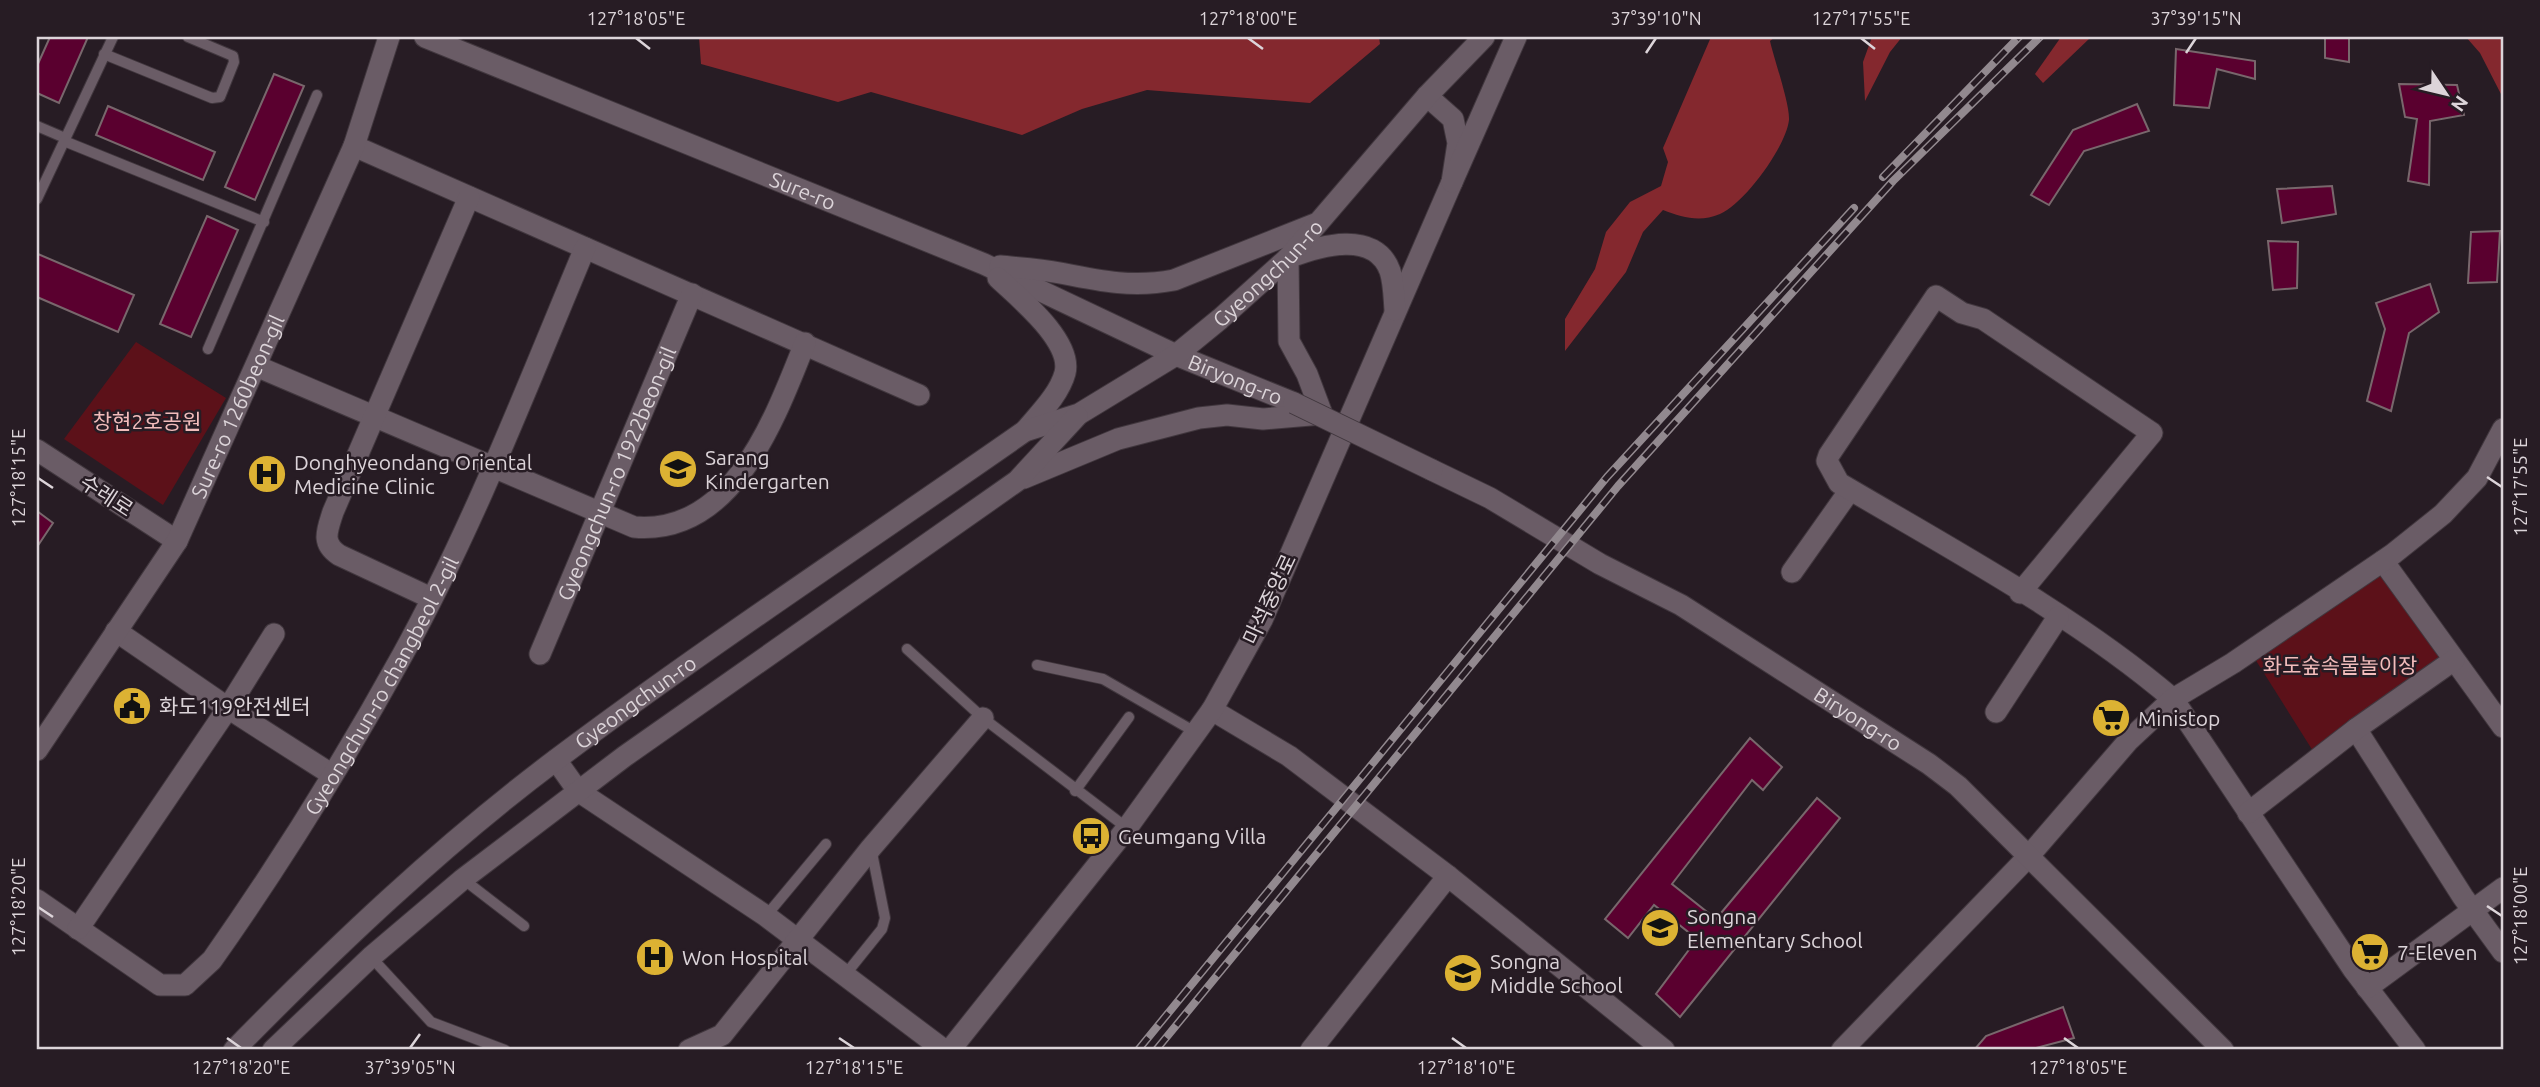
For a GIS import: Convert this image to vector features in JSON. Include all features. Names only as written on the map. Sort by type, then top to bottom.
[{"type":"street","name":"Sure-ro 1260beon-gil","points":[[37,750],[177,541],[354,146],[389,37]]},
{"type":"street","name":"Sure-ro","points":[[425,37],[984,264],[1177,355]]},
{"type":"street","name":"Gyeongchun-ro","points":[[1427,96],[1468,37]]},
{"type":"street","name":"Gyeongchun-ro","points":[[234,1050],[290,993],[438,856],[556,760],[1025,431],[1079,414],[1177,355],[1288,258],[1427,96],[1484,37]]},
{"type":"street","points":[[1452,182],[1516,37]]},
{"type":"street","name":"마석중앙로","points":[[950,1050],[1127,828],[1197,733],[1262,620],[1452,182],[1458,143],[1453,120],[1427,96]]},
{"type":"street","points":[[354,146],[919,395]]},
{"type":"street","points":[[431,598],[339,555],[330,548],[326,537],[469,197]]},
{"type":"street","points":[[984,264],[1058,272],[1105,283],[1149,285],[1174,280],[1321,222]]},
{"type":"street","points":[[1017,481],[1118,439],[1163,426],[1227,415],[1263,419],[1322,414],[1307,374],[1289,341],[1288,258],[1316,247],[1355,243],[1383,257],[1391,273],[1395,310]]},
{"type":"street","name":"Gyeongchun-ro changbeol 2-gil","points":[[37,900],[160,985],[185,985],[199,974],[224,943],[331,775],[404,652],[491,467],[585,248]]},
{"type":"street","points":[[984,264],[1041,319],[1059,344],[1066,370],[1058,390],[1025,431]]},
{"type":"street","name":"Gyeongchun-ro 1922beon-gil","points":[[540,654],[692,294]]},
{"type":"street","points":[[2020,593],[2152,433],[1983,319],[1962,313],[1936,296],[1829,455],[1827,461],[1839,484],[2020,593],[2151,681],[2173,699],[2367,988],[2415,1050]]},
{"type":"street","points":[[256,366],[634,527],[654,529],[681,523],[706,509],[737,477],[782,400],[805,343]]},
{"type":"street","name":"Biryong-ro","points":[[1177,355],[1322,414],[1490,498],[1600,564],[1681,605],[1929,764],[1958,786],[2222,1050]]},
{"type":"street","name":"Gyeongchun-ro","points":[[273,1050],[371,957],[463,879],[578,791],[1017,481],[1079,414]]},
{"type":"street","points":[[1846,1049],[2028,858],[2129,740],[2173,699],[2233,663],[2383,561],[2443,514],[2477,478],[2503,429]]},
{"type":"street","name":"수레로","points":[[37,450],[177,541]]},
{"type":"street","points":[[1792,572],[1850,490]]},
{"type":"street","points":[[2383,561],[2503,727]]},
{"type":"street","points":[[1996,712],[2057,617]]},
{"type":"street","points":[[116,631],[331,775]]},
{"type":"street","points":[[78,929],[228,708],[274,634]]},
{"type":"street","points":[[2248,813],[2356,729],[2454,660]]},
{"type":"street","points":[[1212,710],[1289,756],[1448,876],[1664,1050]]},
{"type":"street","points":[[689,1050],[722,1035],[871,848],[983,719]]},
{"type":"street","points":[[2356,729],[2473,911],[2503,952]]},
{"type":"street","points":[[556,760],[578,791],[766,916],[944,1050]]},
{"type":"street","points":[[1311,1050],[1448,876]]},
{"type":"street","points":[[2367,988],[2503,888]]},
{"type":"lane","points":[[37,200],[113,37]]},
{"type":"lane","points":[[104,54],[212,98],[220,97],[234,62],[233,56],[188,37]]},
{"type":"lane","points":[[208,349],[317,95]]},
{"type":"lane","points":[[37,126],[64,140],[264,222]]},
{"type":"lane","points":[[906,649],[983,719],[1127,828]]},
{"type":"lane","points":[[1037,665],[1103,679],[1197,733]]},
{"type":"lane","points":[[1075,791],[1129,717]]},
{"type":"lane","points":[[766,916],[826,844]]},
{"type":"lane","points":[[845,975],[882,929],[885,918],[871,848]]},
{"type":"lane","points":[[463,879],[524,926]]},
{"type":"lane","points":[[371,957],[431,1022],[505,1050]]},
{"type":"green space","name":"창현2호공원","points":[[136,342],[226,398],[163,505],[64,439]]},
{"type":"green space","name":"화도숲속물놀이장","points":[[2383,561],[2454,660],[2318,759],[2250,651]]},
{"type":"shaded area","points":[[699,37],[1379,37],[1380,44],[1310,103],[1147,90],[1082,109],[1022,135],[871,92],[838,102],[701,64]]},
{"type":"shaded area","points":[[1711,37],[1775,37],[1770,41],[1789,113],[1780,145],[1752,187],[1720,214],[1698,219],[1663,210],[1643,232],[1626,272],[1565,351],[1565,319],[1595,269],[1606,232],[1630,202],[1661,186],[1668,162],[1663,148]]},
{"type":"shaded area","points":[[1872,37],[1902,37],[1890,52],[1865,101],[1863,62]]},
{"type":"shaded area","points":[[2061,37],[2091,37],[2043,83],[2035,74]]},
{"type":"shaded area","points":[[2466,37],[2503,37],[2503,98],[2480,53]]},
{"type":"building","points":[[50,37],[88,37],[59,103],[37,93],[37,66]]},
{"type":"building","points":[[2325,37],[2349,37],[2349,62],[2325,58]]},
{"type":"building","points":[[2176,49],[2255,61],[2255,79],[2217,69],[2209,108],[2174,105]]},
{"type":"building","points":[[274,74],[304,86],[255,200],[225,187]]},
{"type":"building","points":[[2399,84],[2457,85],[2464,115],[2430,121],[2429,185],[2408,181],[2417,119],[2405,117]]},
{"type":"building","points":[[2137,104],[2149,131],[2084,151],[2049,205],[2031,195],[2073,130]]},
{"type":"building","points":[[108,106],[215,152],[203,180],[96,135]]},
{"type":"building","points":[[2332,186],[2336,214],[2282,223],[2277,189]]},
{"type":"building","points":[[207,216],[238,230],[191,337],[160,324]]},
{"type":"building","points":[[2500,231],[2497,282],[2468,283],[2471,232]]},
{"type":"building","points":[[2268,241],[2298,242],[2297,288],[2273,290]]},
{"type":"building","points":[[38,254],[134,295],[118,332],[37,297]]},
{"type":"building","points":[[2430,284],[2439,312],[2409,333],[2391,411],[2367,401],[2385,329],[2376,303]]},
{"type":"building","points":[[37,511],[53,523],[37,547]]},
{"type":"building","points":[[1750,738],[1782,767],[1763,790],[1752,780],[1672,884],[1716,919],[1817,798],[1840,818],[1680,1017],[1656,994],[1697,939],[1654,905],[1628,938],[1605,919]]},
{"type":"building","points":[[2063,1007],[2074,1038],[2028,1050],[1974,1050],[1986,1036]]},
{"type":"railway","points":[[1883,177],[2019,37]]},
{"type":"railway","points":[[1156,1050],[1618,486],[1893,181],[2040,37]]},
{"type":"railway","points":[[1138,1050],[1607,477],[1854,208]]},
{"type":"place","name":"Sarang Kindergarten","points":[[678,469]]},
{"type":"place","name":"Donghyeondang Oriental Medicine Clinic","points":[[267,474]]},
{"type":"place","name":"화도119안전센터","points":[[132,706]]},
{"type":"place","name":"Ministop","points":[[2111,718]]},
{"type":"place","name":"Geumgang Villa","points":[[1091,836]]},
{"type":"place","name":"Songna Elementary School","points":[[1660,928]]},
{"type":"place","name":"7-Eleven","points":[[2370,952]]},
{"type":"place","name":"Won Hospital","points":[[655,957]]},
{"type":"place","name":"Songna Middle School","points":[[1463,973]]}]
